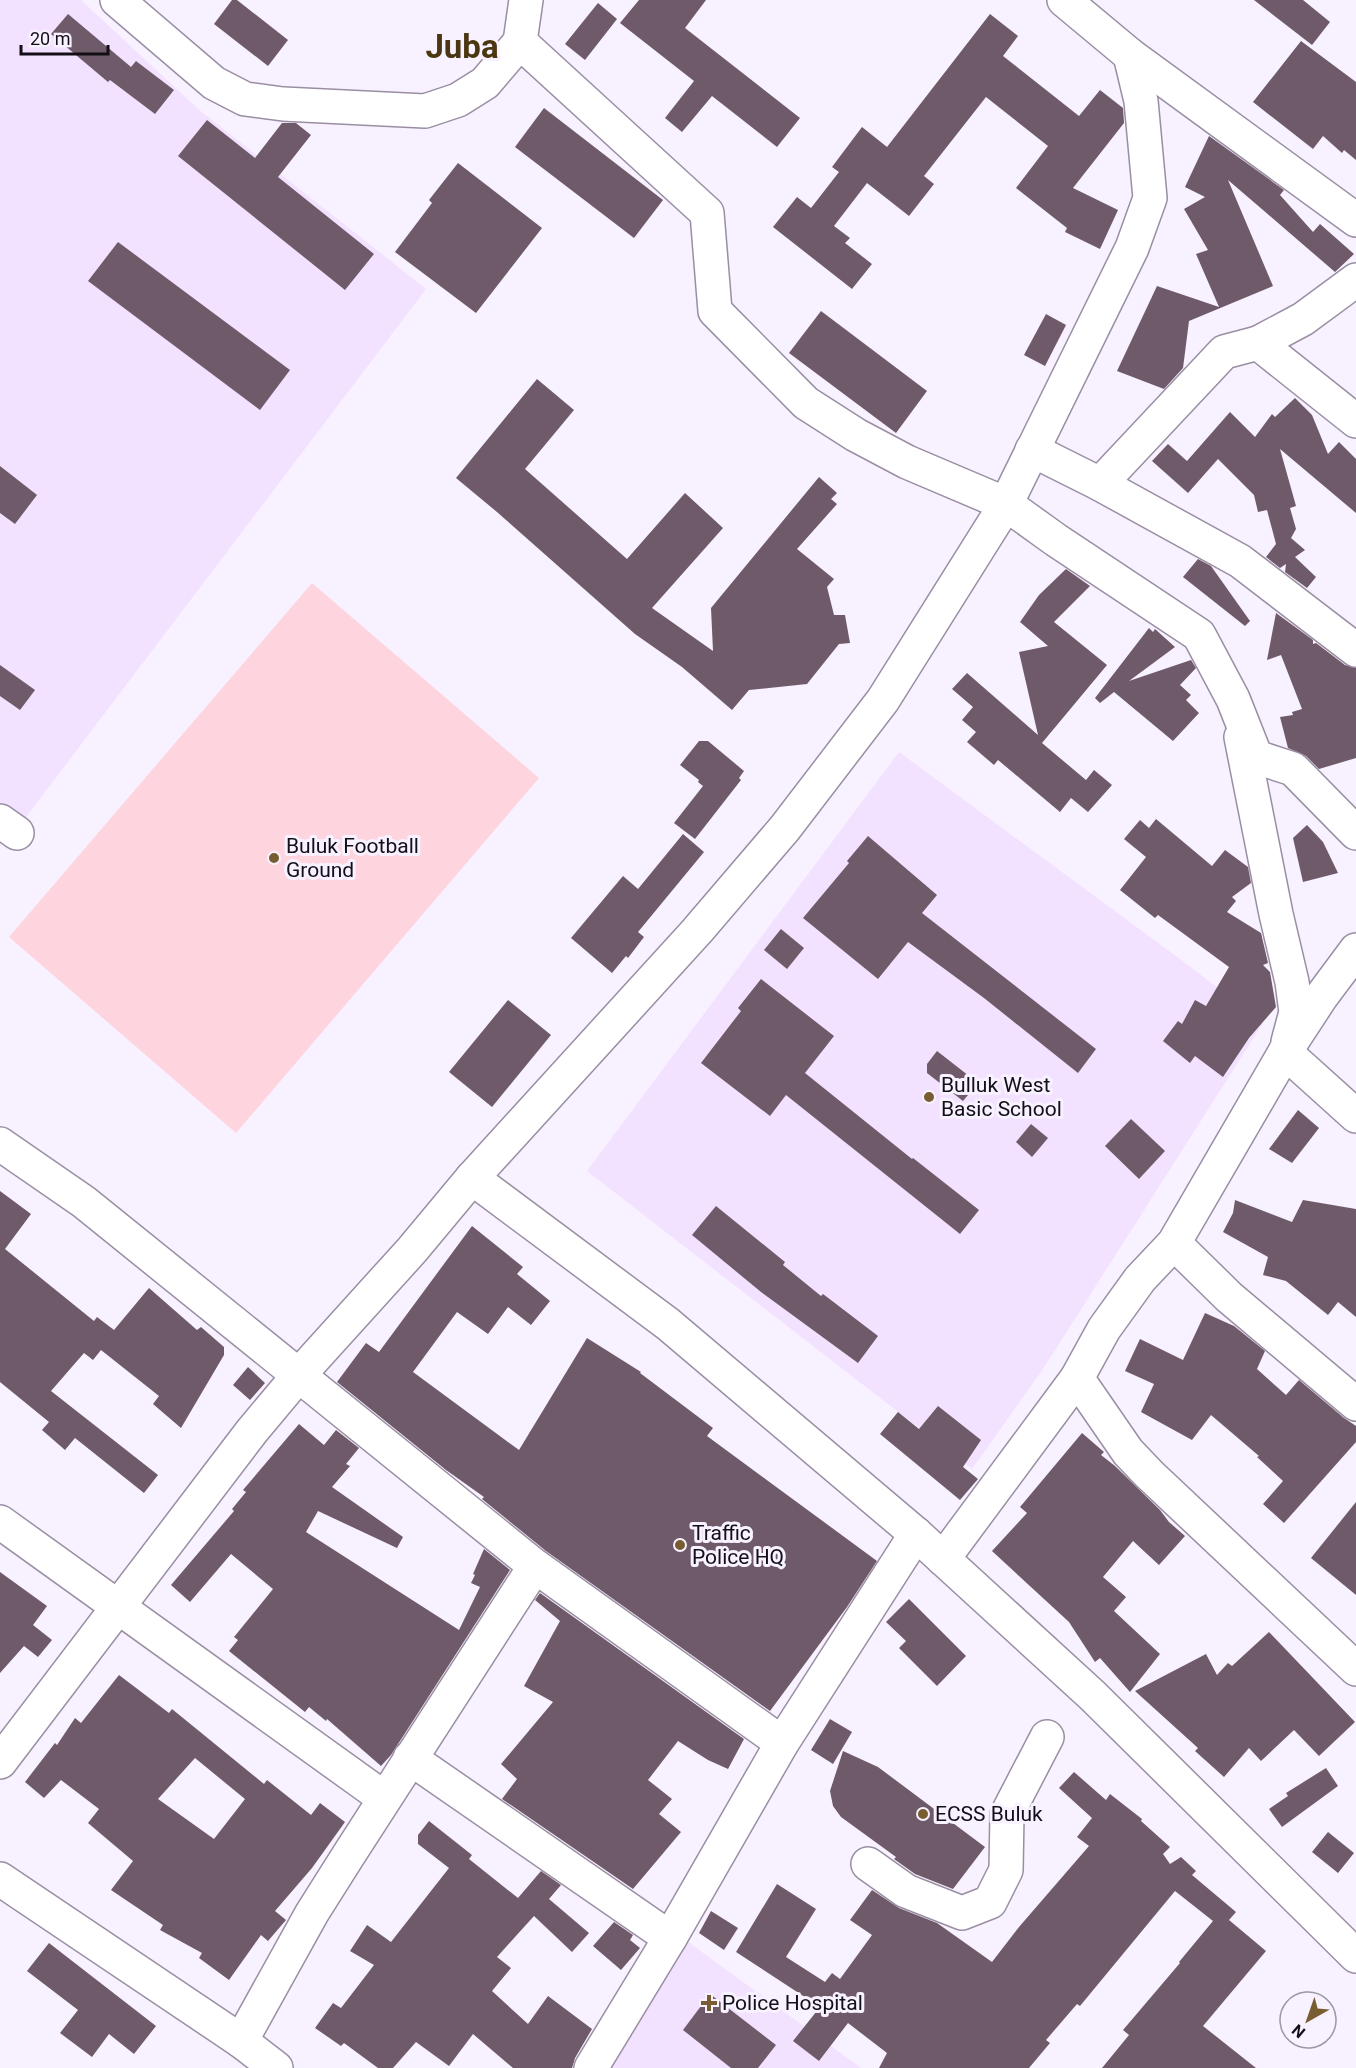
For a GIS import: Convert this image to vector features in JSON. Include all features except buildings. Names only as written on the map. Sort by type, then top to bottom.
[{"type":"street","points":[[117,0],[214,83],[245,99],[283,104],[425,111],[458,100],[485,83],[520,42],[526,0]]},
{"type":"street","points":[[1064,0],[1130,55],[1356,220]]},
{"type":"street","points":[[520,42],[707,213],[715,311],[806,403],[856,435],[907,462],[1006,504],[1198,635],[1233,699],[1256,757],[1293,769],[1356,833]]},
{"type":"street","points":[[0,1762],[252,1431],[298,1376],[412,1250],[472,1178],[697,932],[785,828],[883,700],[1006,504],[1132,248],[1150,198],[1141,101],[1130,55]]},
{"type":"street","points":[[1100,484],[1224,352],[1258,343],[1303,319],[1356,280]]},
{"type":"street","points":[[1258,343],[1356,421]]},
{"type":"street","points":[[1032,450],[1100,484],[1240,561],[1356,650]]},
{"type":"street","points":[[1233,699],[1292,982],[1296,1012],[1285,1052]]},
{"type":"street","points":[[943,1559],[1077,1378],[1104,1329],[1140,1279],[1174,1243],[1285,1052],[1356,951]]},
{"type":"street","points":[[1285,1052],[1356,1116]]},
{"type":"street","points":[[0,1144],[84,1202],[535,1566],[782,1743]]},
{"type":"street","points":[[472,1178],[668,1324],[916,1534],[1093,1696],[1356,1956]]},
{"type":"street","points":[[1174,1243],[1229,1297],[1356,1404]]},
{"type":"street","points":[[1077,1378],[1128,1452],[1149,1474],[1356,1669]]},
{"type":"street","points":[[0,1522],[384,1798]]},
{"type":"street","points":[[591,2068],[670,1938],[782,1743],[916,1534]]},
{"type":"street","points":[[241,2041],[312,1914],[384,1798],[535,1566]]},
{"type":"street","points":[[868,1864],[906,1891],[962,1913],[990,1902],[1006,1870],[1007,1814],[1047,1737]]},
{"type":"street","points":[[410,1758],[670,1938]]},
{"type":"street","points":[[0,1879],[241,2041],[276,2068]]},
{"type":"shaded area","points":[[0,0],[81,0],[198,109],[426,289],[17,829],[0,816]]},
{"type":"shaded area","name":"Buluk Football Ground","points":[[312,583],[539,778],[236,1133],[9,937]]},
{"type":"shaded area","name":"Bulluk West Basic School","points":[[899,752],[1263,1023],[1043,1369],[972,1469],[587,1171]]},
{"type":"shaded area","name":"Police Hospital","points":[[684,1939],[861,2068],[608,2068]]},
{"type":"place","name":"Buluk Football Ground","points":[[274,858]]},
{"type":"place","name":"Bulluk West Basic School","points":[[929,1097]]},
{"type":"place","name":"Traffic Police HQ","points":[[680,1545]]},
{"type":"place","name":"ECSS Buluk","points":[[923,1814]]},
{"type":"place","name":"Police Hospital","points":[[709,2003]]},
{"type":"district","name":"Juba","points":[[462,46]]}]
